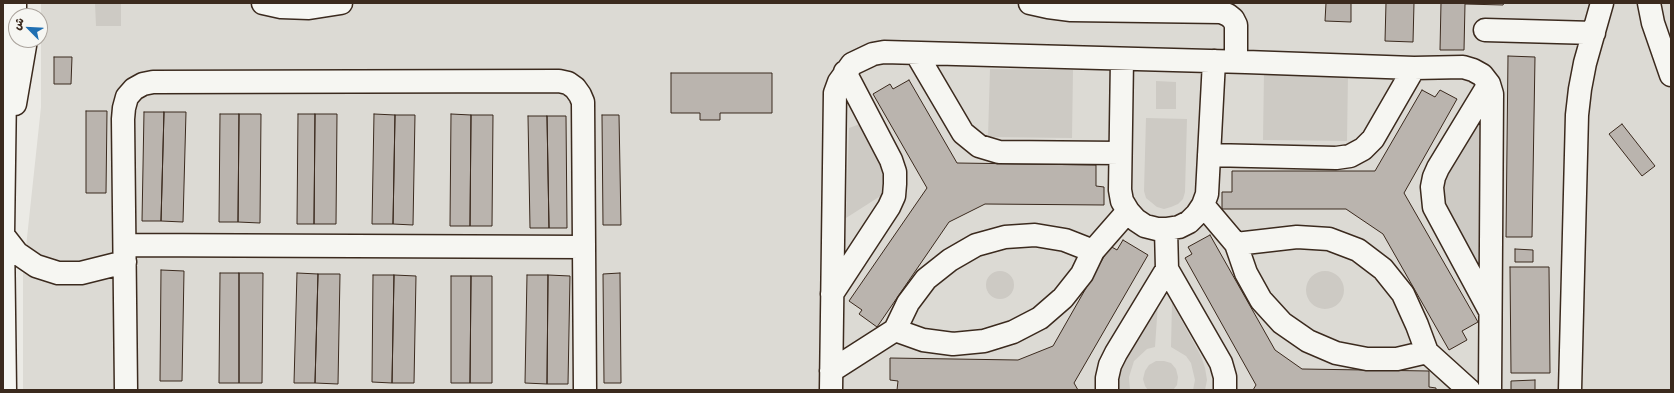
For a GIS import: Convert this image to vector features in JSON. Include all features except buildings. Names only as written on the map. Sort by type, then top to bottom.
[{"type":"street","points":[[15,3],[15,104]]},
{"type":"street","points":[[263,3],[281,7],[309,8],[341,3]]},
{"type":"street","points":[[1030,3],[1071,10],[1221,12],[1233,19],[1236,25],[1236,62]]},
{"type":"street","points":[[1570,390],[1577,115],[1584,70],[1602,3]]},
{"type":"street","points":[[1649,3],[1653,23],[1671,75]]},
{"type":"street","points":[[3,16],[5,390]]},
{"type":"street","points":[[1485,30],[1594,33]]},
{"type":"street","points":[[3,165],[25,48]]},
{"type":"street","points":[[831,380],[835,93],[839,82],[852,64],[873,54],[884,52],[1414,68],[1463,67],[1482,75],[1489,84],[1492,94],[1490,390]]},
{"type":"street","points":[[916,53],[963,133],[979,146],[998,152],[1120,153]]},
{"type":"street","points":[[1122,59],[1120,190],[1122,201],[1136,220],[1146,226],[1157,229],[1179,227],[1189,222],[1203,205],[1207,194],[1214,61]]},
{"type":"street","points":[[1209,155],[1336,158],[1350,156],[1363,149],[1373,139],[1414,68]]},
{"type":"street","points":[[832,294],[889,207],[894,196],[895,184],[895,172],[892,160],[845,72]]},
{"type":"street","points":[[126,390],[124,108],[127,97],[134,89],[143,84],[153,82],[559,81],[568,83],[575,88],[583,102],[585,390]]},
{"type":"street","points":[[1489,84],[1438,168],[1432,187],[1434,207],[1490,313]]},
{"type":"street","points":[[1203,205],[1236,244],[1246,273],[1262,300],[1282,323],[1308,341],[1336,353],[1367,359],[1397,359],[1427,352]]},
{"type":"street","points":[[895,330],[923,340],[953,344],[984,341],[1013,332],[1040,318],[1063,298],[1082,274],[1093,250],[1128,211]]},
{"type":"street","points":[[1166,229],[1167,268],[1221,363],[1225,377],[1225,390]]},
{"type":"street","points":[[831,380],[895,330],[908,303],[926,279],[950,260],[976,245],[1005,237],[1035,235],[1065,240],[1093,250]]},
{"type":"street","points":[[3,236],[18,253],[36,266],[58,273],[81,274],[125,253],[584,247]]},
{"type":"street","points":[[1236,244],[1297,237],[1329,239],[1358,250],[1383,269],[1403,294],[1427,352],[1469,390]]},
{"type":"street","points":[[1107,390],[1108,372],[1116,353],[1167,268]]},
{"type":"shaded area","points":[[41,3],[1671,3],[1671,390],[23,390],[23,275],[41,107],[41,48],[48,48],[48,8],[41,8]]},
{"type":"shaded area","points":[[95,3],[121,3],[121,26],[96,26]]},
{"type":"shaded area","points":[[990,69],[1073,70],[1072,138],[988,137]]},
{"type":"shaded area","points":[[1264,72],[1348,74],[1347,141],[1263,140]]},
{"type":"shaded area","points":[[1156,81],[1176,82],[1176,109],[1156,109]]},
{"type":"shaded area","points":[[1146,118],[1187,119],[1185,192],[1183,199],[1178,204],[1164,209],[1157,207],[1146,198],[1144,191]]},
{"type":"shaded area","points":[[1479,123],[1480,271],[1439,190]]},
{"type":"shaded area","points":[[860,124],[886,166],[886,189],[882,195],[846,218],[849,128]]},
{"type":"shaded area","points":[[1000,271],[1010,275],[1014,285],[1010,295],[1000,299],[990,295],[986,285],[990,275]]},
{"type":"shaded area","points":[[1321,271],[1329,271],[1336,274],[1341,279],[1344,290],[1341,301],[1336,306],[1329,309],[1321,309],[1314,306],[1309,301],[1306,294],[1306,286],[1309,279],[1314,274]]},
{"type":"shaded area","points":[[1158,303],[1155,347],[1147,349],[1134,361],[1129,377],[1130,390],[1119,390],[1117,377],[1119,365]]},
{"type":"shaded area","points":[[1172,303],[1201,356],[1207,380],[1205,390],[1193,390],[1195,380],[1191,363],[1186,356],[1171,347]]},
{"type":"shaded area","points":[[1156,361],[1171,363],[1176,369],[1178,377],[1177,385],[1173,390],[1148,390],[1145,386],[1143,379],[1145,371],[1149,365]]}]
